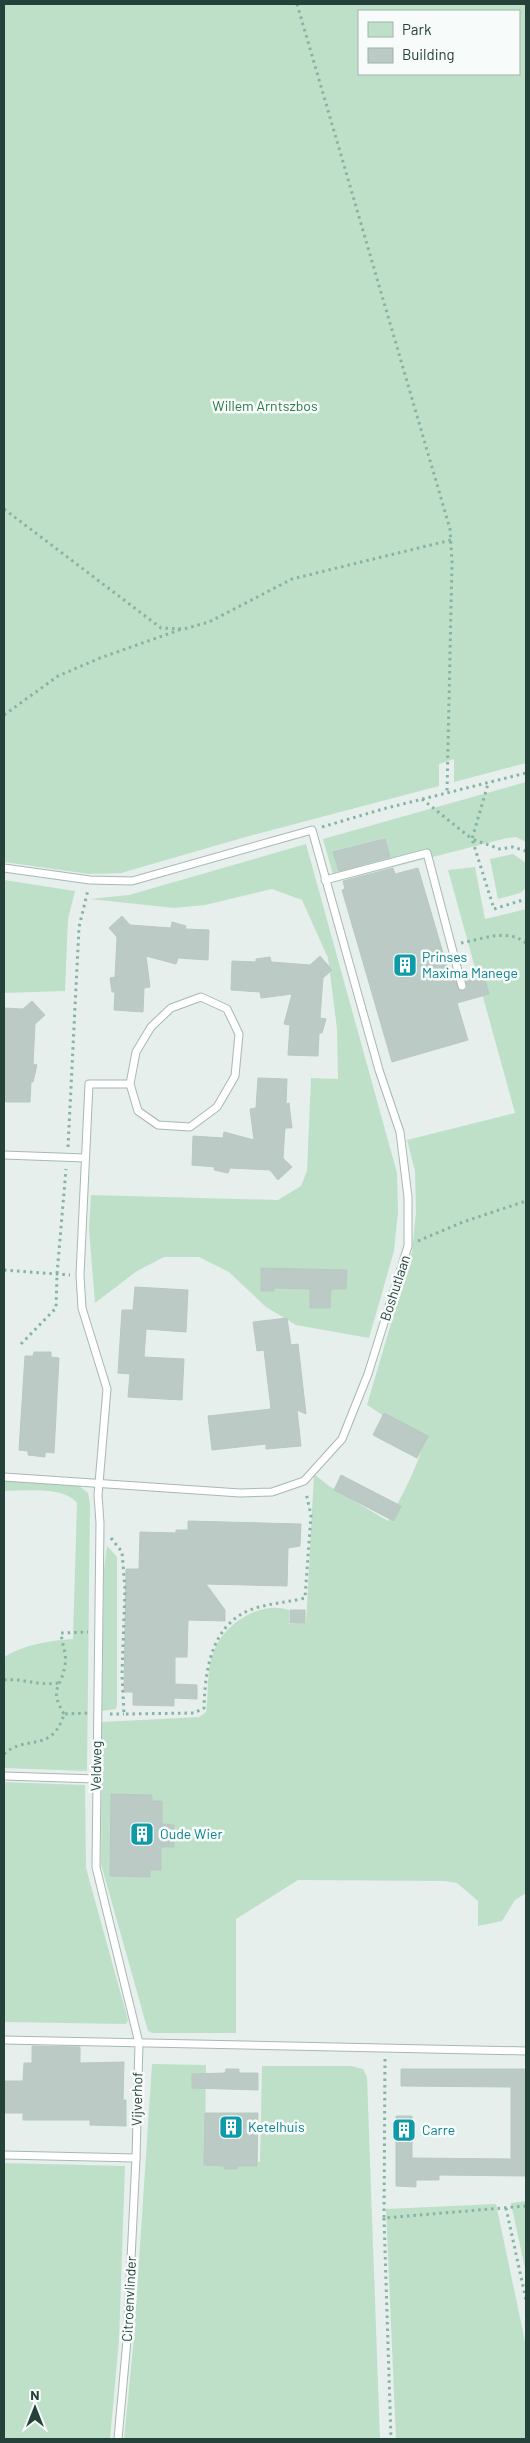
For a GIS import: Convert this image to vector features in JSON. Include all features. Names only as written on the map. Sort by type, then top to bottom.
[{"type":"lane","points":[[4,868],[90,880],[132,881],[312,830]]},
{"type":"lane","name":"Boshutlaan","points":[[4,1477],[240,1494],[272,1492],[304,1481],[342,1439],[368,1374],[408,1246],[408,1198],[400,1132],[379,1070],[312,830]]},
{"type":"lane","points":[[325,880],[428,853],[462,986]]},
{"type":"lane","points":[[200,997],[227,1009],[239,1034],[236,1076],[217,1107],[190,1127],[158,1125],[138,1111],[130,1084],[136,1052],[151,1027],[171,1008],[200,997]]},
{"type":"lane","name":"Veldweg","points":[[130,1084],[89,1084],[80,1275],[82,1308],[107,1389],[98,1495],[100,1523],[96,1867],[138,2043]]},
{"type":"lane","points":[[4,1155],[85,1158]]},
{"type":"lane","points":[[4,1776],[96,1779]]},
{"type":"lane","points":[[4,2040],[526,2051]]},
{"type":"lane","name":"Vijverhof","points":[[136,2158],[138,2043]]},
{"type":"lane","points":[[4,2155],[136,2158]]},
{"type":"lane","name":"Citroenvlinder","points":[[118,2439],[127,2340],[136,2158]]},
{"type":"path","points":[[297,4],[450,529],[447,793]]},
{"type":"path","points":[[4,509],[161,628],[184,629]]},
{"type":"path","points":[[4,715],[58,676],[100,658],[209,622],[292,579],[451,540]]},
{"type":"path","points":[[312,830],[422,799],[526,773]]},
{"type":"path","points":[[488,783],[472,839],[494,909],[526,899]]},
{"type":"path","points":[[422,799],[472,839],[500,849],[513,847],[526,851]]},
{"type":"path","points":[[21,1344],[56,1308],[57,1274],[68,1156],[79,927],[90,880]]},
{"type":"path","points":[[452,945],[505,934],[517,936],[526,943]]},
{"type":"path","points":[[408,1246],[463,1222],[526,1201]]},
{"type":"path","points":[[4,1270],[80,1275]]},
{"type":"path","points":[[100,1523],[122,1552],[126,1589],[122,1675],[124,1714],[194,1713],[204,1708],[205,1681],[210,1653],[226,1628],[240,1616],[258,1607],[305,1598],[310,1515],[304,1481]]},
{"type":"path","points":[[64,1714],[58,1703],[58,1683],[65,1665],[61,1633],[98,1632]]},
{"type":"path","points":[[4,1680],[19,1679],[38,1685],[58,1683]]},
{"type":"path","points":[[64,1714],[97,1714]]},
{"type":"path","points":[[4,1754],[14,1747],[49,1738],[57,1730],[64,1714]]},
{"type":"path","points":[[385,2048],[384,2218],[392,2439]]},
{"type":"path","points":[[384,2218],[526,2206]]},
{"type":"path","points":[[506,2208],[526,2300]]},
{"type":"green space","name":"Willem Arntszbos","points":[[4,4],[526,4],[526,763],[454,782],[454,759],[439,764],[439,786],[249,836],[121,873],[89,874],[4,862]]},
{"type":"green space","points":[[526,782],[526,842],[516,837],[507,838],[335,882],[323,839]]},
{"type":"green space","points":[[306,844],[397,1173],[398,1212],[394,1251],[369,1338],[296,1325],[266,1307],[229,1272],[199,1257],[164,1257],[137,1271],[95,1303],[89,1229],[91,1195],[278,1200],[301,1186],[307,1171],[311,1078],[338,1079],[337,1029],[328,958],[302,900],[272,889],[205,905],[174,908],[90,899],[129,895]]},
{"type":"green space","points":[[513,854],[526,863],[526,888],[520,893],[498,899],[490,859]]},
{"type":"green space","points":[[475,867],[485,919],[526,909],[526,1893],[515,1900],[502,1921],[478,1926],[478,1901],[457,1883],[445,1881],[298,1880],[236,1919],[236,2033],[152,2033],[148,2031],[101,1864],[102,1722],[199,1717],[206,1712],[211,1658],[219,1641],[235,1624],[256,1611],[267,1608],[289,1610],[289,1624],[306,1623],[314,1474],[329,1486],[388,1521],[413,1473],[424,1442],[367,1405],[412,1252],[416,1212],[415,1171],[407,1140],[515,1113],[448,870]]},
{"type":"green space","points":[[4,880],[75,891],[68,919],[65,991],[4,993]]},
{"type":"green space","points":[[4,1476],[73,1481],[88,1493],[90,1503],[87,1771],[4,1768],[4,1657],[37,1644],[73,1639],[77,1503],[63,1494],[53,1492],[32,1490],[4,1491]]},
{"type":"green space","points":[[107,1546],[117,1557],[117,1704],[116,1709],[102,1711],[104,1569]]},
{"type":"green space","points":[[4,1782],[85,1785],[86,1868],[128,2020],[126,2024],[4,2022]]},
{"type":"green space","points":[[152,2064],[206,2065],[205,2161],[260,2162],[262,2066],[351,2066],[363,2069],[367,2077],[380,2439],[124,2439],[134,2337]]},
{"type":"green space","points":[[4,2163],[125,2166],[119,2340],[110,2439],[4,2439]]},
{"type":"green space","points":[[526,2201],[526,2273],[511,2203]]},
{"type":"green space","points":[[496,2204],[526,2346],[526,2439],[396,2439],[386,2209]]},
{"type":"building","points":[[385,839],[390,857],[339,871],[333,852]]},
{"type":"building","name":"Prinses Maxima Manege","points":[[393,868],[395,874],[418,868],[451,980],[455,978],[458,989],[463,991],[467,988],[465,976],[482,970],[489,994],[457,1003],[468,1040],[392,1062],[342,890],[345,889],[343,881]]},
{"type":"building","points":[[122,916],[130,925],[171,928],[172,922],[186,926],[185,929],[209,930],[208,960],[178,958],[176,964],[146,956],[150,987],[144,988],[143,1012],[114,1010],[115,992],[112,992],[110,978],[115,977],[117,937],[109,928]]},
{"type":"building","points":[[320,956],[332,970],[323,978],[320,1018],[326,1019],[322,1033],[319,1033],[318,1056],[288,1055],[290,1025],[284,1024],[292,994],[261,998],[260,992],[231,990],[232,961],[256,962],[256,959],[270,957],[271,962],[310,965]]},
{"type":"building","points":[[32,1001],[45,1015],[35,1024],[33,1064],[37,1065],[33,1082],[31,1082],[30,1102],[7,1102],[4,1101],[4,1008],[23,1009]]},
{"type":"building","points":[[258,1078],[287,1079],[286,1104],[289,1103],[292,1128],[285,1128],[283,1158],[292,1167],[278,1180],[270,1170],[230,1168],[228,1173],[214,1170],[215,1167],[192,1165],[193,1136],[223,1138],[224,1132],[254,1140],[250,1109],[256,1108]]},
{"type":"building","points":[[261,1268],[347,1270],[346,1289],[331,1289],[330,1308],[310,1308],[310,1289],[274,1288],[274,1291],[261,1291]]},
{"type":"building","points":[[135,1287],[188,1290],[186,1332],[146,1329],[144,1357],[184,1359],[182,1400],[128,1397],[130,1374],[118,1373],[122,1310],[133,1310]]},
{"type":"building","points":[[287,1318],[291,1345],[298,1344],[306,1414],[297,1410],[301,1446],[266,1449],[266,1444],[212,1450],[208,1416],[271,1409],[264,1350],[257,1351],[253,1322]]},
{"type":"building","points":[[34,1352],[51,1352],[51,1357],[59,1358],[54,1453],[45,1452],[45,1457],[28,1455],[28,1451],[19,1450],[25,1356],[33,1356]]},
{"type":"building","points":[[384,1413],[428,1436],[417,1458],[373,1435]]},
{"type":"building","points":[[341,1475],[401,1506],[394,1521],[334,1490]]},
{"type":"building","points":[[188,1521],[301,1524],[300,1546],[288,1548],[287,1586],[206,1584],[225,1610],[225,1621],[188,1620],[187,1657],[175,1657],[175,1684],[197,1685],[197,1699],[174,1698],[174,1706],[133,1705],[133,1692],[124,1692],[126,1569],[139,1569],[140,1532],[176,1533],[176,1530],[188,1530]]},
{"type":"building","points":[[290,1610],[305,1610],[305,1623],[290,1623]]},
{"type":"building","name":"Oude Wier","points":[[111,1794],[152,1795],[152,1801],[162,1801],[162,1824],[174,1825],[174,1847],[161,1847],[161,1870],[150,1870],[150,1877],[110,1876]]},
{"type":"building","points":[[32,2046],[80,2047],[80,2063],[124,2062],[123,2100],[126,2100],[126,2126],[90,2125],[90,2120],[23,2120],[23,2113],[4,2113],[4,2081],[23,2081],[24,2063],[32,2063]]},
{"type":"building","points":[[226,2069],[239,2069],[239,2073],[258,2073],[258,2090],[192,2088],[192,2074],[225,2073]]},
{"type":"building","name":"Carre","points":[[401,2069],[526,2069],[526,2176],[439,2175],[439,2180],[416,2180],[416,2187],[396,2186],[396,2116],[412,2116],[412,2158],[511,2159],[511,2087],[401,2086]]},
{"type":"building","points":[[205,2113],[258,2113],[257,2166],[237,2166],[237,2169],[224,2169],[224,2166],[204,2165]]},
{"type":"place","name":"Prinses Maxima Manege","points":[[405,965]]},
{"type":"place","name":"Oude Wier","points":[[142,1834]]},
{"type":"place","name":"Ketelhuis","points":[[231,2127]]},
{"type":"place","name":"Carre","points":[[404,2130]]}]
